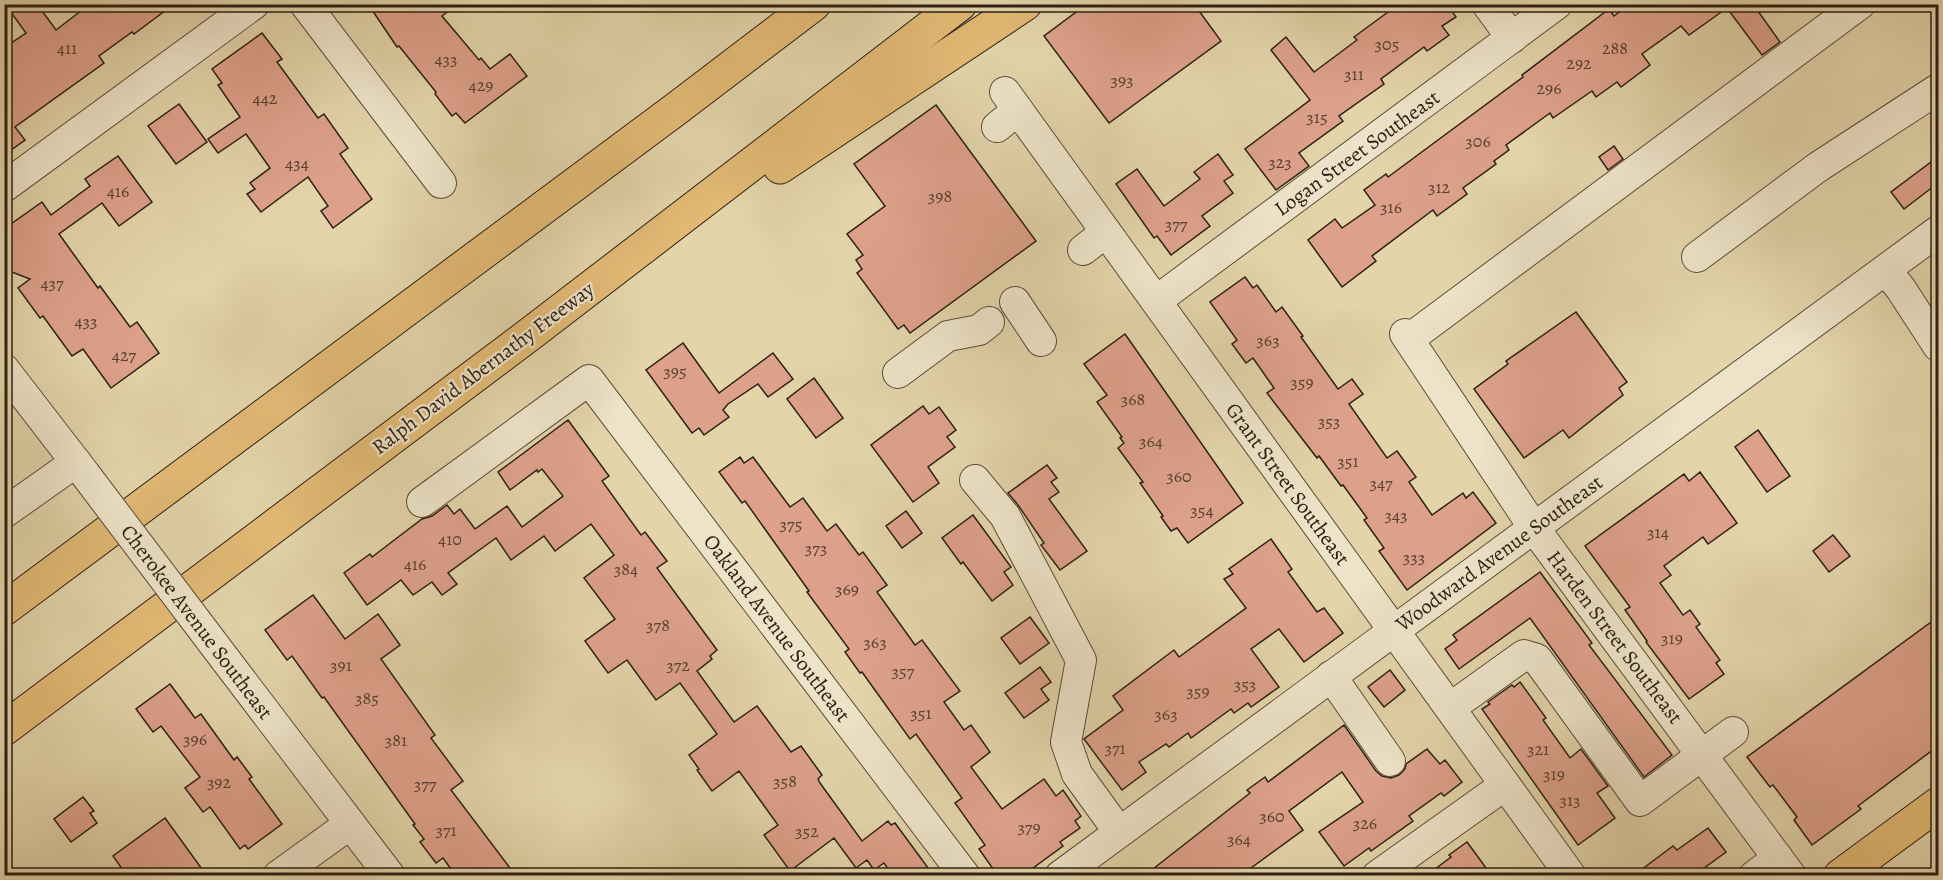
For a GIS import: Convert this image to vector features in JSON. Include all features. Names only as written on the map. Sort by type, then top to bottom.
[{"type":"main road","points":[[767,40],[806,4]]},
{"type":"main road","points":[[4,609],[676,110],[814,4]]},
{"type":"main road","name":"Ralph David Abernathy Freeway","points":[[4,729],[534,331],[960,4]]},
{"type":"main road","points":[[534,331],[1025,4]]},
{"type":"main road","points":[[1840,876],[1938,804]]},
{"type":"street","points":[[4,187],[254,4]]},
{"type":"street","points":[[306,4],[441,183]]},
{"type":"street","points":[[1487,4],[1512,38]]},
{"type":"street","name":"Logan Street Southeast","points":[[1156,301],[1557,4]]},
{"type":"street","name":"Harden Street Southeast","points":[[1785,867],[1534,528],[1407,336],[1860,4]]},
{"type":"street","points":[[1697,257],[1818,167],[1938,89]]},
{"type":"street","name":"Grant Street Southeast","points":[[1007,110],[1106,232],[1571,876]]},
{"type":"street","name":"Woodward Avenue Southeast","points":[[1060,876],[1938,231]]},
{"type":"street","points":[[1083,250],[1106,232]]},
{"type":"street","points":[[1886,270],[1934,332]]},
{"type":"street","points":[[1015,302],[1041,341]]},
{"type":"street","points":[[898,373],[948,336],[979,330],[989,322]]},
{"type":"street","name":"Cherokee Avenue Southeast","points":[[4,369],[390,876]]},
{"type":"street","name":"Oakland Avenue Southeast","points":[[422,501],[589,380],[965,876]]},
{"type":"street","points":[[4,513],[81,468]]},
{"type":"street","points":[[975,480],[1005,516],[1081,660],[1066,742],[1077,774],[1119,832]]},
{"type":"street","points":[[1450,708],[1524,655],[1537,659],[1640,801],[1733,732]]},
{"type":"street","points":[[1331,676],[1390,761]]},
{"type":"street","points":[[1377,876],[1506,785]]},
{"type":"street","points":[[278,876],[350,824]]},
{"type":"street","points":[[1754,876],[1785,867]]},
{"type":"building","points":[[5,4],[37,4],[56,30],[90,4],[174,4],[134,34],[132,32],[99,56],[104,63],[15,127],[25,140],[4,155],[4,48],[26,33]]},
{"type":"building","points":[[368,4],[458,4],[442,16],[479,60],[481,58],[490,69],[510,54],[527,76],[465,123],[456,113],[452,116],[435,94],[436,92],[399,46],[397,47]]},
{"type":"building","points":[[1087,4],[1194,4],[1221,41],[1109,123],[1044,36]]},
{"type":"building","points":[[1399,4],[1447,4],[1456,17],[1442,26],[1449,35],[1427,51],[1424,47],[1381,79],[1384,84],[1339,116],[1343,121],[1299,153],[1309,166],[1276,190],[1245,149],[1310,100],[1271,50],[1286,37],[1314,72],[1357,40],[1354,37]]},
{"type":"building","points":[[1630,4],[1753,4],[1780,42],[1762,55],[1727,8],[1689,35],[1681,26],[1642,54],[1650,65],[1621,87],[1617,82],[1596,97],[1592,91],[1553,118],[1550,113],[1506,145],[1509,150],[1494,161],[1496,164],[1463,188],[1467,194],[1437,216],[1433,210],[1372,256],[1376,261],[1342,287],[1308,240],[1335,219],[1342,228],[1375,205],[1364,190],[1386,174],[1388,177],[1523,77],[1522,75],[1609,9],[1614,16]]},
{"type":"building","points":[[262,33],[282,59],[277,62],[318,118],[324,114],[348,148],[340,154],[372,199],[333,228],[321,211],[328,206],[308,177],[261,212],[247,194],[255,189],[250,183],[270,168],[246,134],[218,153],[208,139],[240,117],[218,85],[222,83],[212,69]]},
{"type":"building","points":[[179,104],[207,142],[176,164],[148,126]]},
{"type":"building","points":[[936,105],[1036,241],[910,333],[904,325],[898,329],[857,273],[862,269],[856,260],[863,255],[847,234],[885,206],[854,164]]},
{"type":"building","points":[[1614,146],[1623,159],[1608,170],[1599,157]]},
{"type":"building","points":[[1218,154],[1233,175],[1224,181],[1233,193],[1202,216],[1210,226],[1171,255],[1157,236],[1154,238],[1116,184],[1137,169],[1164,206],[1200,179],[1194,172]]},
{"type":"building","points":[[118,156],[152,202],[119,226],[102,203],[59,234],[130,327],[137,322],[159,353],[111,388],[83,349],[72,356],[43,316],[40,318],[18,288],[30,279],[4,269],[4,229],[42,202],[51,215],[90,186],[85,179]]},
{"type":"building","points":[[1931,162],[1938,172],[1938,183],[1904,209],[1891,192]]},
{"type":"building","points":[[1245,277],[1253,288],[1257,285],[1276,312],[1282,307],[1338,389],[1352,379],[1363,394],[1349,404],[1387,458],[1397,451],[1416,477],[1409,482],[1432,515],[1463,493],[1466,498],[1473,492],[1496,523],[1407,590],[1379,551],[1384,548],[1364,520],[1367,518],[1343,485],[1341,486],[1319,456],[1317,458],[1267,393],[1274,388],[1253,358],[1246,363],[1232,344],[1237,340],[1210,302]]},
{"type":"building","points":[[1576,312],[1627,382],[1619,388],[1623,395],[1569,438],[1563,430],[1524,458],[1474,389],[1508,364],[1506,361]]},
{"type":"building","points":[[1125,334],[1243,503],[1188,543],[1177,528],[1171,531],[1140,483],[1143,482],[1118,448],[1124,443],[1120,438],[1122,437],[1097,402],[1107,395],[1084,364]]},
{"type":"building","points":[[683,343],[719,393],[773,353],[793,379],[768,397],[758,384],[728,404],[723,410],[729,417],[704,435],[699,428],[692,433],[646,370]]},
{"type":"building","points":[[814,378],[843,418],[816,438],[787,399]]},
{"type":"building","points":[[923,406],[929,414],[939,407],[956,430],[947,437],[955,447],[928,467],[939,483],[913,502],[871,445]]},
{"type":"building","points":[[568,420],[609,476],[602,481],[641,535],[645,532],[667,561],[657,568],[717,650],[710,656],[712,659],[697,671],[734,722],[757,706],[791,752],[801,746],[822,775],[818,779],[820,783],[862,841],[888,821],[891,825],[895,823],[934,876],[893,876],[884,863],[874,870],[867,860],[856,868],[834,838],[790,871],[764,835],[778,825],[739,771],[712,791],[689,755],[717,734],[680,683],[656,700],[627,660],[608,673],[585,641],[615,619],[584,578],[614,555],[591,524],[555,551],[544,536],[511,560],[496,538],[448,573],[457,584],[442,595],[432,582],[413,595],[401,580],[367,605],[344,573],[370,554],[372,557],[422,519],[432,516],[447,505],[454,514],[460,509],[475,529],[507,506],[522,527],[563,496],[542,469],[538,472],[537,470],[510,490],[498,472]]},
{"type":"building","points":[[1758,430],[1790,476],[1767,492],[1735,447]]},
{"type":"building","points":[[740,457],[744,463],[753,457],[790,507],[803,498],[827,531],[836,524],[859,555],[863,552],[887,585],[877,592],[915,645],[922,640],[960,691],[944,702],[964,730],[971,725],[990,752],[971,767],[1002,809],[1044,779],[1056,796],[1063,790],[1081,816],[1075,821],[1080,828],[1060,842],[1063,846],[1022,876],[998,876],[979,849],[985,845],[955,803],[962,798],[916,734],[910,739],[862,672],[860,673],[845,652],[849,649],[807,592],[809,591],[745,501],[742,503],[719,472]]},
{"type":"building","points":[[1047,465],[1057,478],[1051,482],[1059,492],[1049,499],[1087,551],[1060,570],[1041,545],[1044,543],[1008,493]]},
{"type":"building","points":[[1700,472],[1737,523],[1708,544],[1703,537],[1664,566],[1671,575],[1660,583],[1683,615],[1690,610],[1700,624],[1696,627],[1720,660],[1716,663],[1724,674],[1689,699],[1646,642],[1625,610],[1630,607],[1585,546],[1684,474],[1689,481]]},
{"type":"building","points":[[906,511],[922,533],[902,548],[886,526]]},
{"type":"building","points":[[973,515],[1011,567],[1004,572],[1013,585],[992,601],[942,538]]},
{"type":"building","points":[[1833,535],[1850,556],[1829,572],[1813,551]]},
{"type":"building","points":[[1271,539],[1292,569],[1288,572],[1317,612],[1324,608],[1343,633],[1304,662],[1279,629],[1251,649],[1279,687],[1251,707],[1248,703],[1234,713],[1231,709],[1191,738],[1188,733],[1169,747],[1166,744],[1139,762],[1146,772],[1122,790],[1084,739],[1123,710],[1113,696],[1174,650],[1179,657],[1246,608],[1224,579],[1233,574],[1229,569]]},
{"type":"building","points":[[1540,572],[1592,643],[1589,645],[1672,755],[1644,777],[1530,618],[1459,669],[1445,649],[1457,640],[1453,635]]},
{"type":"building","points":[[313,595],[345,639],[378,614],[400,645],[381,659],[435,735],[431,738],[463,781],[451,790],[516,876],[456,876],[443,858],[436,863],[420,842],[424,839],[413,825],[415,824],[324,697],[322,698],[292,656],[287,660],[265,630]]},
{"type":"building","points":[[1030,617],[1049,643],[1020,664],[1001,638]]},
{"type":"building","points":[[1938,617],[1938,746],[1858,806],[1861,809],[1812,845],[1794,820],[1797,817],[1773,785],[1770,787],[1747,757]]},
{"type":"building","points":[[1040,667],[1051,682],[1041,689],[1049,700],[1024,718],[1005,693]]},
{"type":"building","points":[[1390,670],[1405,690],[1384,707],[1368,687]]},
{"type":"building","points":[[1520,682],[1546,718],[1543,720],[1570,758],[1581,749],[1608,786],[1597,793],[1615,818],[1578,845],[1482,709],[1490,704],[1488,702]]},
{"type":"building","points":[[170,684],[195,718],[201,714],[234,760],[237,757],[252,777],[249,779],[282,824],[248,849],[245,845],[240,849],[210,807],[203,812],[185,788],[200,777],[161,726],[153,732],[136,709]]},
{"type":"building","points":[[1344,725],[1376,771],[1382,776],[1391,778],[1399,775],[1405,769],[1406,764],[1427,749],[1440,764],[1445,760],[1462,782],[1444,796],[1441,793],[1409,816],[1413,821],[1371,851],[1369,848],[1344,866],[1319,832],[1363,802],[1342,772],[1289,811],[1303,830],[1240,876],[1144,876],[1250,793],[1247,790],[1265,777],[1268,782]]},
{"type":"building","points":[[83,797],[94,811],[90,813],[97,823],[71,842],[54,819]]},
{"type":"building","points":[[165,818],[207,876],[127,876],[113,856]]},
{"type":"building","points":[[1708,828],[1726,852],[1693,876],[1633,876],[1673,846],[1677,850]]},
{"type":"building","points":[[1467,842],[1492,876],[1426,876],[1451,857],[1449,855]]}]
